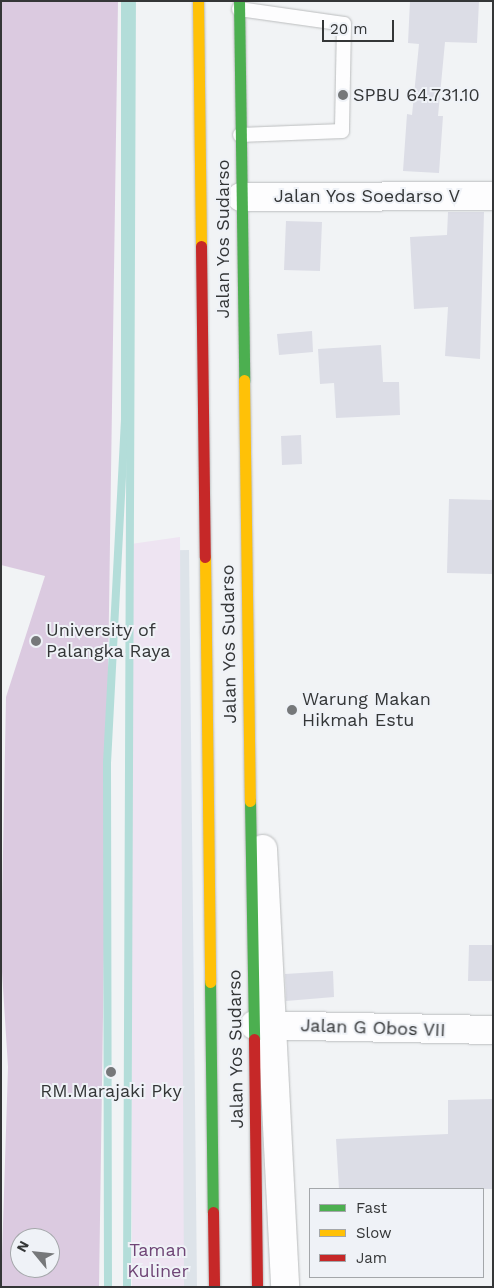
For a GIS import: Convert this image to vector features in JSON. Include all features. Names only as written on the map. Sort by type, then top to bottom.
[{"type":"main road","name":"Jalan Yos Sudarso","points":[[198,1],[201,513],[214,1287]]},
{"type":"main road","name":"Jalan Yos Sudarso","points":[[239,5],[242,424],[239,514],[254,1025],[257,1287]]},
{"type":"main road","points":[[201,513],[217,513]]},
{"type":"street","name":"Jalan Yos Soedarso V","points":[[241,197],[493,196]]},
{"type":"street","points":[[242,424],[286,1287]]},
{"type":"street","name":"Jalan G Obos VII","points":[[254,1025],[493,1030]]},
{"type":"lane","points":[[239,5],[344,24],[342,131],[240,135]]},
{"type":"shaded area","name":"University of Palangka Raya","points":[[1,1],[118,1],[99,1287],[1,1287],[8,1067],[1,956],[6,697],[45,576],[1,565]]},
{"type":"shaded area","name":"Taman Kuliner","points":[[189,550],[197,1287],[133,1287],[134,551]]},
{"type":"green space","name":"Taman Kuliner","points":[[180,537],[184,1287],[132,1287],[131,544]]},
{"type":"building","points":[[410,1],[479,1],[477,43],[445,42],[438,116],[443,116],[439,173],[403,171],[407,114],[412,115],[419,44],[408,43]]},
{"type":"building","points":[[448,212],[484,212],[480,359],[445,356],[448,307],[414,309],[410,237],[447,235]]},
{"type":"building","points":[[286,221],[322,222],[320,271],[284,270]]},
{"type":"building","points":[[312,331],[313,352],[279,355],[277,334]]},
{"type":"building","points":[[381,345],[383,382],[399,382],[400,415],[336,418],[334,383],[320,384],[318,349]]},
{"type":"building","points":[[301,435],[302,464],[282,465],[281,436]]},
{"type":"building","points":[[449,499],[493,500],[493,574],[447,573]]},
{"type":"building","points":[[469,945],[493,945],[493,981],[468,981]]},
{"type":"building","points":[[333,971],[334,997],[286,1001],[285,974]]},
{"type":"building","points":[[493,1099],[493,1189],[339,1188],[336,1139],[448,1134],[448,1100]]},
{"type":"waterway","points":[[108,1287],[107,763],[125,420],[125,1]]},
{"type":"waterway","points":[[127,1287],[132,1]]},
{"type":"traffic: fast","points":[[239,1],[244,380]]},
{"type":"traffic: fast","points":[[250,801],[254,1039]]},
{"type":"traffic: fast","points":[[210,982],[213,1212]]},
{"type":"traffic: slow","points":[[198,1],[201,246]]},
{"type":"traffic: slow","points":[[244,380],[250,801]]},
{"type":"traffic: slow","points":[[205,557],[210,982]]},
{"type":"traffic: jam","points":[[201,246],[205,557]]},
{"type":"traffic: jam","points":[[254,1039],[257,1287]]},
{"type":"traffic: jam","points":[[213,1212],[214,1287]]},
{"type":"place","name":"SPBU 64.731.10","points":[[343,95]]},
{"type":"place","name":"University of Palangka Raya","points":[[36,641]]},
{"type":"place","name":"Warung Makan Hikmah Estu","points":[[292,710]]},
{"type":"place","name":"RM.Marajaki Pky","points":[[111,1072]]}]
